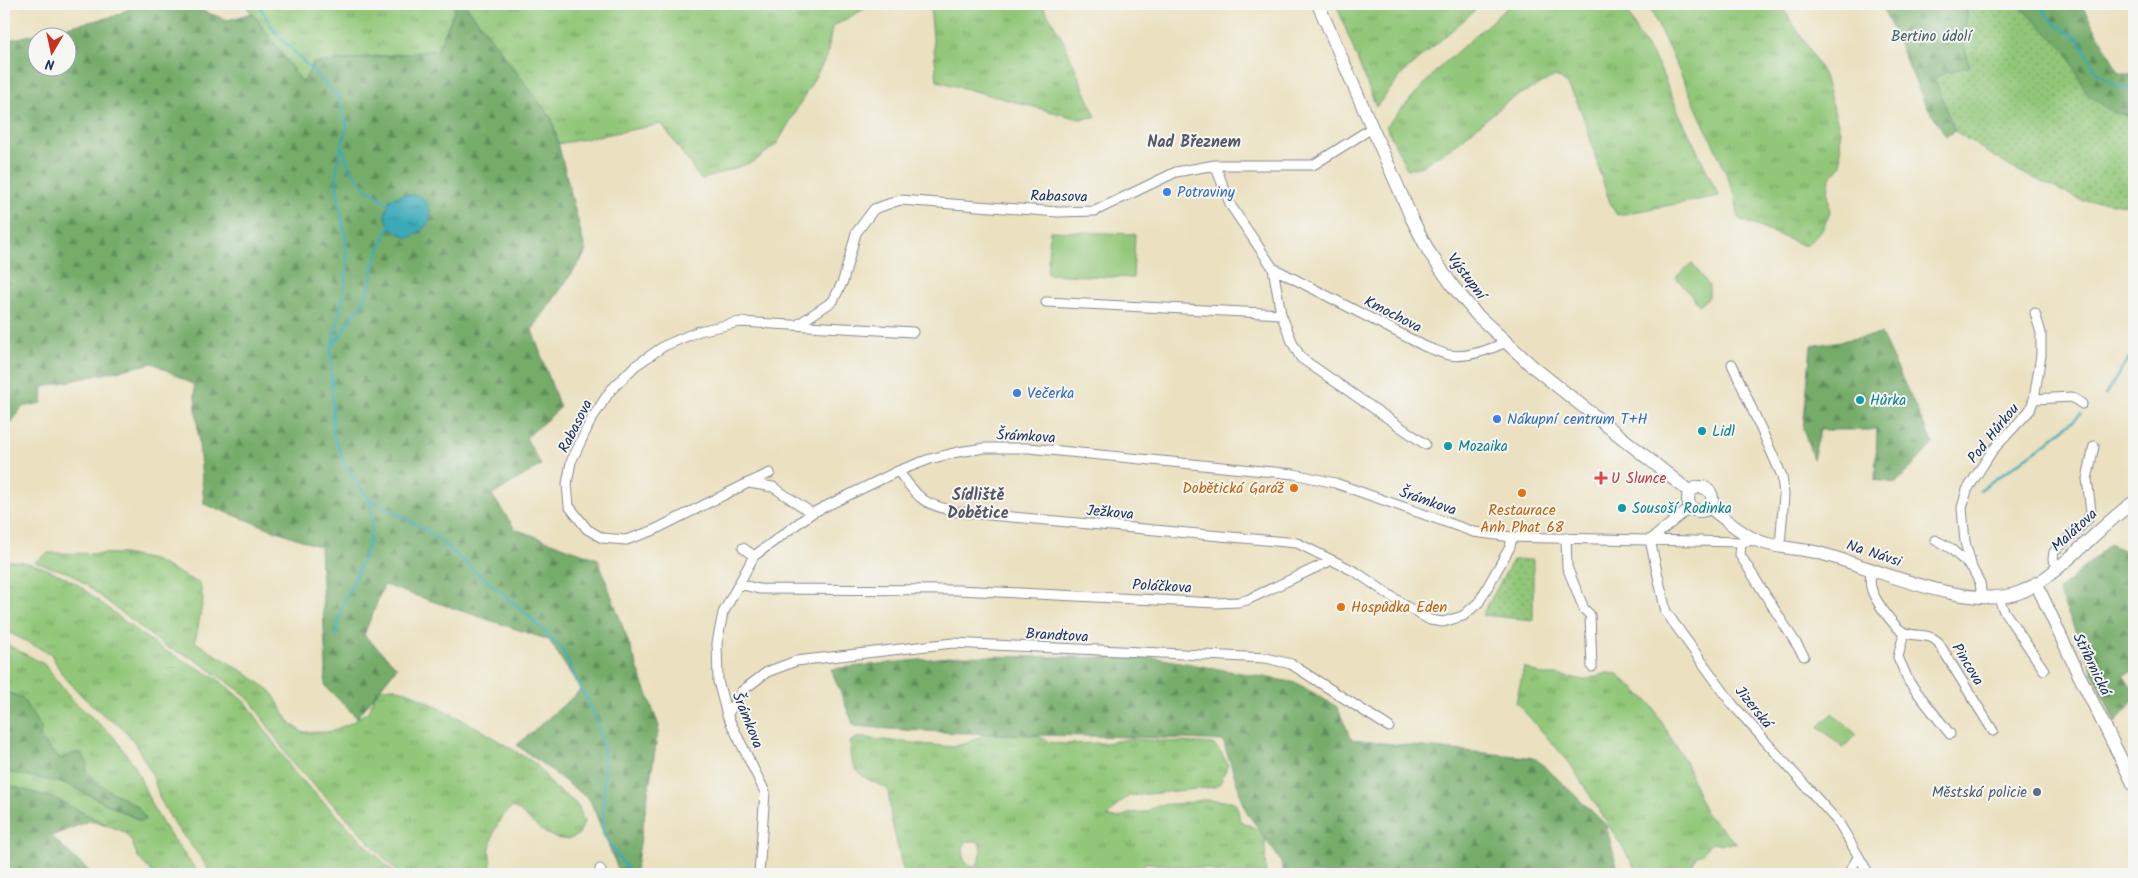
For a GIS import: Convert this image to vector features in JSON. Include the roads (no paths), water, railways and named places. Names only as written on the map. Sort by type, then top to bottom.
[{"type":"street","name":"Výstupní","points":[[1318,4],[1412,219],[1429,252],[1452,285],[1476,314],[1532,366],[1690,492]]},
{"type":"street","name":"Rabasova","points":[[796,325],[834,301],[843,281],[856,233],[874,209],[900,200],[1058,212],[1095,211],[1176,172],[1215,165],[1313,165],[1372,128]]},
{"type":"street","name":"Kmochova","points":[[1215,165],[1231,206],[1274,268],[1281,314],[1301,358],[1425,444]]},
{"type":"street","name":"Kmochova","points":[[1274,268],[1426,347],[1449,355],[1461,355],[1491,349],[1506,342]]},
{"type":"street","points":[[1046,302],[1281,314]]},
{"type":"street","name":"Pod Hůrkou","points":[[1982,598],[1980,583],[1972,568],[1964,542],[1962,508],[1967,490],[1992,451],[2030,410],[2034,399],[2040,355],[2041,333],[2035,313]]},
{"type":"street","name":"Rabasova","points":[[770,473],[652,532],[626,540],[602,538],[587,529],[569,506],[567,484],[571,462],[591,420],[610,391],[635,366],[664,346],[700,331],[740,322],[913,332]]},
{"type":"street","points":[[1732,364],[1782,476],[1784,495],[1780,546]]},
{"type":"street","points":[[2034,399],[2072,397],[2082,404]]},
{"type":"street","points":[[2058,567],[2053,560],[2054,552],[2088,519],[2091,512],[2087,479],[2094,446]]},
{"type":"street","name":"Šrámkova","points":[[759,874],[764,792],[727,715],[718,681],[717,643],[723,613],[754,556],[812,513],[930,459],[958,452],[990,448],[1029,448],[1294,474],[1335,483],[1474,532],[1512,537],[1741,542],[1755,540]]},
{"type":"street","name":"Ježkova","points":[[898,472],[920,500],[933,506],[956,512],[1297,543],[1330,561]]},
{"type":"street","points":[[748,483],[773,486],[812,513]]},
{"type":"street","points":[[1698,487],[1709,491],[1712,496],[1709,507],[1700,511],[1691,507],[1688,498],[1690,492],[1698,487]]},
{"type":"street","name":"Malátova","points":[[2036,583],[2058,567],[2118,513],[2134,502]]},
{"type":"street","points":[[1650,540],[1691,507]]},
{"type":"street","name":"Na Návsi","points":[[1709,507],[1755,540],[1814,552],[1872,568],[1944,592],[1982,598],[1998,597],[2018,593],[2036,583]]},
{"type":"street","points":[[1330,561],[1356,572],[1407,607],[1430,620],[1443,622],[1463,616],[1478,602],[1510,546],[1512,537]]},
{"type":"street","points":[[1566,538],[1567,567],[1584,609],[1590,615],[1592,667]]},
{"type":"street","name":"Jizerská","points":[[1650,540],[1666,612],[1733,705],[1839,823],[1869,874]]},
{"type":"street","name":"Pod Hůrkou","points":[[1935,540],[1950,548],[1972,568]]},
{"type":"street","points":[[1741,542],[1740,555],[1804,656]]},
{"type":"street","points":[[743,548],[754,556]]},
{"type":"street","name":"Poláčkova","points":[[739,584],[759,589],[958,590],[1216,603],[1238,602],[1330,561]]},
{"type":"street","points":[[1872,568],[1870,580],[1872,591],[1892,622],[1904,633],[1898,657],[1909,682],[1950,734]]},
{"type":"street","name":"Stříbrnická","points":[[2036,583],[2073,663],[2134,785]]},
{"type":"street","points":[[1998,597],[2004,611],[2044,670]]},
{"type":"street","name":"Pincova","points":[[1904,633],[1932,637],[1938,642],[1993,731]]},
{"type":"street","name":"Brandtova","points":[[727,715],[742,690],[767,672],[796,661],[953,644],[1266,658],[1291,664],[1389,727]]},
{"type":"street","points":[[1848,874],[1858,857]]},
{"type":"water","points":[[402,195],[419,195],[429,208],[430,214],[426,226],[408,238],[390,228],[385,215],[390,199]]},
{"type":"waterway","points":[[258,4],[276,33],[338,97],[347,125],[342,145],[349,167],[365,187],[391,206]]},
{"type":"waterway","points":[[2038,4],[2055,24],[2079,39],[2097,73],[2118,87],[2134,90]]},
{"type":"waterway","points":[[332,347],[347,271],[346,245],[336,174],[342,146]]},
{"type":"waterway","points":[[390,224],[375,260],[364,301],[331,348],[333,433],[345,465],[368,498],[426,530],[527,614],[561,648],[597,720],[604,753],[603,834],[630,874]]},
{"type":"waterway","points":[[2105,395],[2134,350]]},
{"type":"waterway","points":[[1980,490],[2048,442],[2081,414]]},
{"type":"waterway","points":[[336,636],[342,609],[369,542],[372,528],[369,499]]},
{"type":"place","name":"Potraviny","points":[[1167,192]]},
{"type":"place","name":"Večerka","points":[[1017,393]]},
{"type":"place","name":"Hůrka","points":[[1860,400]]},
{"type":"place","name":"Nákupní centrum T+H","points":[[1497,419]]},
{"type":"place","name":"Lidl","points":[[1702,431]]},
{"type":"place","name":"Mozaika","points":[[1448,446]]},
{"type":"place","name":"U Slunce","points":[[1601,478]]},
{"type":"place","name":"Dobětická Garáž","points":[[1294,488]]},
{"type":"place","name":"Restaurace Anh Phat 68","points":[[1522,493]]},
{"type":"place","name":"Sousoší Rodinka","points":[[1622,508]]},
{"type":"place","name":"Hospůdka Eden","points":[[1341,607]]},
{"type":"place","name":"Městská policie","points":[[2037,792]]},
{"type":"district","name":"Nad Březnem","points":[[1194,141]]},
{"type":"district","name":"Sídliště Dobětice","points":[[978,503]]},
{"type":"park label","name":"Bertino údolí","points":[[1931,36]]}]
